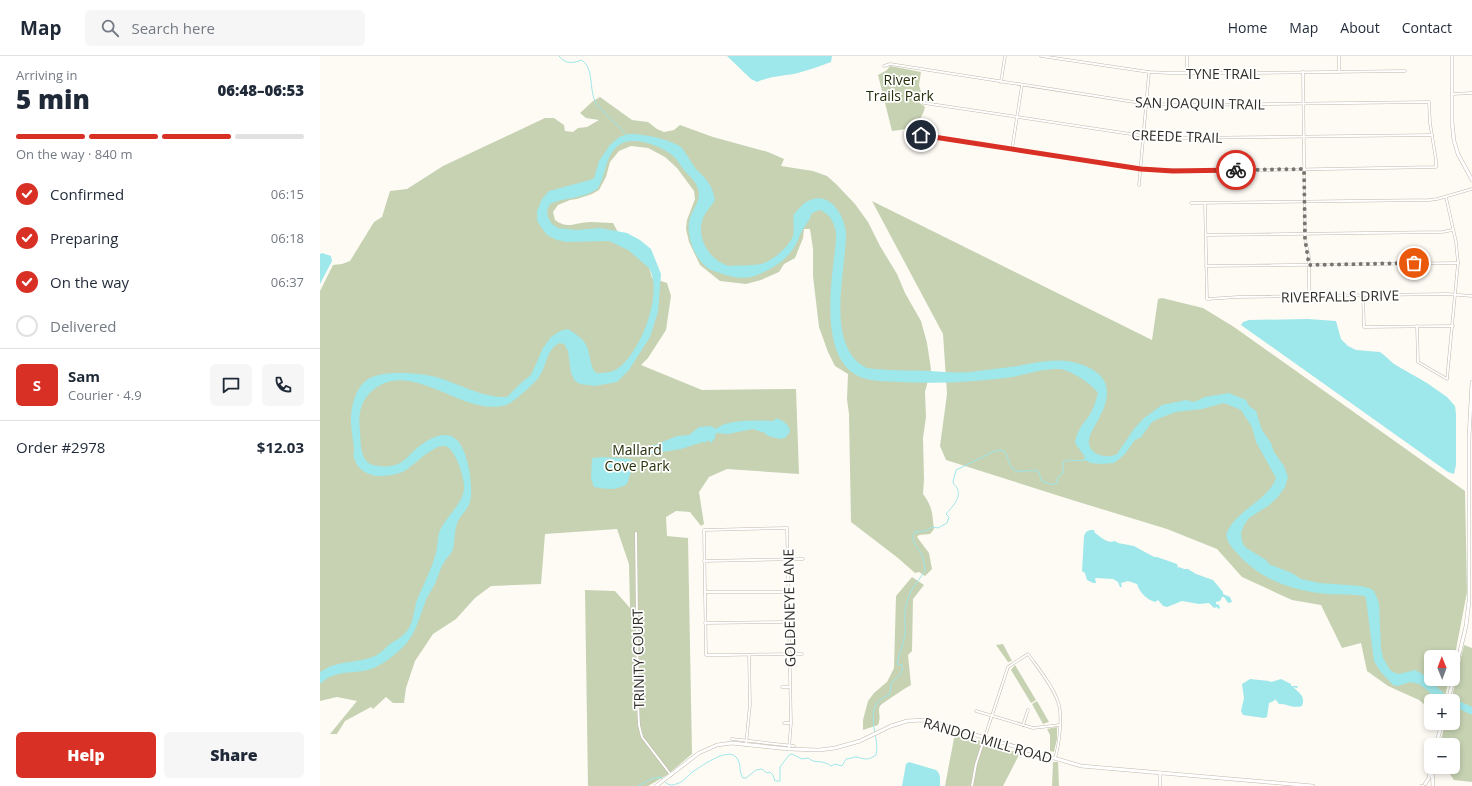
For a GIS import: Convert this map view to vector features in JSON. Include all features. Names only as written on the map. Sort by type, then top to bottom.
[{"type":"main road","points":[[1452,56],[1452,122],[1454,141],[1458,154],[1472,180]]},
{"type":"main road","points":[[1450,694],[1466,626],[1469,601],[1469,438],[1472,382]]},
{"type":"main road","name":"RANDOL MILL ROAD","points":[[656,786],[699,753],[712,746],[732,743],[746,743],[809,750],[827,749],[867,738],[902,722],[916,720],[935,723],[985,739],[1081,766],[1312,786]]},
{"type":"main road","points":[[1160,773],[1160,786]]},
{"type":"main road","points":[[1423,785],[1429,778],[1430,774]]},
{"type":"main road","points":[[1423,785],[1430,784],[1433,786],[1432,774]]},
{"type":"street","points":[[1001,82],[1005,56]]},
{"type":"street","name":"TYNE TRAIL","points":[[1041,56],[1149,72],[1405,71]]},
{"type":"street","points":[[1187,56],[1187,73]]},
{"type":"street","points":[[1339,56],[1339,72]]},
{"type":"street","name":"SAN JOAQUIN TRAIL","points":[[884,66],[890,64],[1147,104],[1181,105],[1429,102],[1432,135]]},
{"type":"street","points":[[1139,185],[1149,72]]},
{"type":"street","points":[[1303,72],[1305,234],[1309,265],[1309,296]]},
{"type":"street","points":[[1012,149],[1022,85]]},
{"type":"street","points":[[1452,94],[1472,93]]},
{"type":"street","name":"CREEDE TRAIL","points":[[924,103],[1144,136],[1180,138],[1432,135]]},
{"type":"street","points":[[915,131],[921,135],[1141,169],[1173,171],[1436,167],[1432,135]]},
{"type":"street","points":[[1191,203],[1429,200],[1446,197],[1472,189]]},
{"type":"street","points":[[1417,326],[1418,362],[1447,379],[1458,262],[1446,197]]},
{"type":"street","points":[[1205,203],[1205,266],[1458,262]]},
{"type":"street","points":[[1206,235],[1442,232],[1453,230]]},
{"type":"street","name":"RIVERFALLS DRIVE","points":[[1205,266],[1207,299],[1238,297],[1363,295],[1472,296]]},
{"type":"street","points":[[1363,295],[1364,327],[1452,326]]},
{"type":"street","name":"GOLDENEYE LANE","points":[[704,561],[704,530],[787,528],[791,723],[789,747]]},
{"type":"street","name":"TRINITY COURT","points":[[636,534],[638,704],[640,732],[645,742],[671,775]]},
{"type":"street","points":[[802,654],[706,655],[704,561],[803,559]]},
{"type":"street","points":[[705,592],[788,592]]},
{"type":"street","points":[[705,623],[789,622]]},
{"type":"street","points":[[746,743],[750,704],[749,654]]},
{"type":"street","points":[[972,786],[974,771],[1008,667],[1028,654],[1058,702],[1060,725],[1059,745],[1055,759]]},
{"type":"street","name":"GOLDENEYE LANE","points":[[782,687],[790,687]]},
{"type":"street","points":[[1023,725],[1028,710]]},
{"type":"street","points":[[976,711],[1036,728],[1060,725]]},
{"type":"street","points":[[784,723],[791,723]]},
{"type":"street","name":"RANDOL MILL ROAD","points":[[732,739],[746,743]]},
{"type":"street","name":"RANDOL MILL ROAD","points":[[789,747],[794,746]]},
{"type":"green space","name":"River Trails Park","points":[[890,66],[921,72],[919,85],[922,95],[920,98],[920,103],[925,107],[917,122],[909,128],[892,131],[878,75],[887,70]]},
{"type":"green space","name":"Mallard Cove Park","points":[[600,97],[632,120],[648,122],[664,132],[674,130],[680,125],[713,137],[768,152],[784,159],[781,166],[813,171],[827,176],[855,204],[868,222],[921,321],[927,343],[931,369],[925,392],[926,417],[923,438],[923,494],[930,507],[934,529],[930,534],[919,535],[917,537],[929,553],[932,569],[925,576],[919,572],[915,573],[851,522],[849,414],[847,399],[848,374],[835,366],[819,327],[813,276],[813,249],[810,229],[804,229],[803,238],[795,258],[784,264],[779,272],[761,280],[746,284],[720,281],[700,265],[689,242],[686,229],[687,220],[695,199],[694,191],[677,168],[665,157],[648,148],[631,146],[619,151],[610,162],[606,177],[599,190],[592,194],[558,205],[553,212],[555,220],[564,225],[585,222],[613,223],[621,238],[648,263],[652,278],[667,283],[671,296],[666,330],[648,358],[641,365],[702,390],[796,389],[799,474],[727,469],[709,477],[699,492],[704,524],[701,526],[690,512],[676,511],[666,517],[667,536],[688,538],[692,754],[667,775],[648,786],[588,786],[585,590],[615,591],[630,608],[629,564],[617,529],[545,534],[541,584],[491,586],[475,598],[456,619],[433,634],[415,661],[406,688],[404,703],[393,703],[386,697],[373,709],[371,707],[345,721],[337,734],[330,734],[357,701],[337,697],[320,701],[320,291],[333,265],[350,261],[374,222],[382,217],[390,191],[407,189],[443,166],[545,118],[554,118],[564,125],[565,131],[573,132],[578,128],[587,127],[599,120],[586,118],[580,113],[593,101]]},
{"type":"green space","points":[[872,201],[1152,340],[1158,299],[1162,298],[1203,308],[1234,327],[1465,491],[1467,592],[1456,650],[1424,650],[1424,686],[1447,686],[1446,694],[1424,694],[1424,704],[1419,700],[1388,686],[1367,671],[1361,643],[1342,648],[1321,605],[1292,600],[1242,577],[1217,549],[1167,529],[946,460],[940,446],[947,394],[943,334]]},
{"type":"green space","points":[[912,577],[924,585],[913,599],[912,651],[908,655],[911,685],[880,706],[880,719],[878,725],[863,730],[863,720],[868,701],[874,693],[887,682],[894,668],[896,596]]},
{"type":"green space","points":[[1003,644],[1012,661],[1008,662],[996,645]]},
{"type":"green space","points":[[1464,645],[1472,648],[1472,782],[1454,780],[1450,774],[1460,774],[1460,738],[1442,738],[1443,730],[1460,730],[1460,694],[1453,694],[1454,686],[1460,686],[1460,662]]},
{"type":"green space","points":[[1015,665],[1036,700],[1031,703],[1011,670]]},
{"type":"green space","points":[[1037,701],[1049,722],[1043,724],[1032,704]]},
{"type":"green space","points":[[1057,727],[1057,739],[1054,752],[1050,751],[1050,735],[1047,729]]},
{"type":"green space","points":[[955,733],[1020,753],[1003,786],[945,786]]},
{"type":"green space","points":[[1053,762],[1058,762],[1059,786],[1052,786]]},
{"type":"water","points":[[727,56],[832,56],[831,62],[798,73],[772,77],[757,82],[751,79]]},
{"type":"water","points":[[629,134],[641,135],[672,142],[682,148],[696,169],[708,183],[715,200],[702,221],[701,228],[704,243],[711,255],[716,260],[729,266],[765,263],[780,253],[793,236],[794,214],[806,202],[816,199],[823,199],[835,207],[843,220],[846,234],[841,287],[841,326],[846,343],[854,358],[867,368],[970,372],[1049,361],[1064,361],[1080,364],[1098,373],[1106,385],[1106,400],[1089,440],[1091,449],[1103,456],[1113,456],[1117,454],[1134,429],[1144,418],[1162,405],[1186,400],[1194,402],[1205,397],[1229,393],[1246,400],[1249,406],[1256,411],[1262,430],[1271,443],[1274,452],[1284,466],[1288,477],[1285,487],[1278,497],[1268,506],[1249,518],[1244,525],[1241,533],[1242,541],[1245,547],[1266,560],[1269,564],[1292,573],[1301,579],[1320,583],[1360,586],[1374,591],[1379,603],[1381,648],[1383,658],[1390,670],[1399,674],[1415,670],[1424,676],[1424,686],[1436,686],[1445,694],[1431,694],[1419,684],[1410,682],[1398,686],[1393,685],[1380,671],[1374,661],[1365,596],[1328,594],[1290,587],[1267,577],[1256,570],[1231,546],[1226,535],[1232,524],[1267,492],[1276,478],[1256,442],[1252,427],[1241,410],[1224,403],[1202,409],[1176,412],[1160,418],[1152,422],[1141,437],[1135,440],[1124,455],[1114,463],[1101,464],[1091,463],[1085,460],[1082,461],[1085,457],[1075,443],[1076,436],[1092,410],[1098,393],[1086,382],[1064,370],[1048,369],[1012,377],[942,383],[879,381],[858,376],[846,367],[838,355],[834,340],[830,305],[836,237],[832,220],[825,212],[820,210],[812,213],[791,252],[779,263],[758,275],[742,278],[709,269],[695,253],[690,239],[690,218],[699,197],[696,184],[676,159],[668,152],[655,145],[639,141],[625,142],[614,149],[608,160],[601,183],[593,192],[550,204],[547,210],[548,217],[552,224],[558,228],[577,230],[600,228],[627,233],[640,240],[651,249],[661,274],[658,312],[650,337],[629,370],[617,382],[595,386],[580,384],[575,381],[571,373],[568,351],[564,344],[559,343],[549,354],[542,373],[537,380],[518,397],[506,405],[489,407],[472,403],[420,383],[403,380],[387,382],[368,395],[362,404],[359,420],[361,449],[365,459],[373,465],[396,465],[401,463],[432,438],[441,435],[451,436],[457,440],[466,456],[471,486],[470,502],[458,521],[452,551],[442,567],[426,600],[414,632],[407,643],[377,667],[368,670],[337,674],[331,676],[320,684],[320,672],[336,664],[375,656],[400,638],[407,631],[411,623],[417,600],[437,550],[441,528],[460,501],[464,489],[458,461],[452,451],[444,446],[433,450],[403,472],[396,474],[378,476],[360,469],[354,457],[351,414],[355,396],[365,381],[377,375],[385,374],[421,374],[436,377],[480,393],[498,397],[507,397],[531,375],[543,348],[551,337],[560,331],[568,329],[585,343],[592,367],[596,373],[604,373],[617,369],[626,361],[634,350],[641,337],[652,307],[654,292],[653,279],[649,268],[628,250],[609,241],[567,242],[557,240],[547,235],[537,220],[537,211],[542,199],[549,191],[594,178],[599,161],[610,145],[619,137]]},
{"type":"water","points":[[322,253],[331,256],[332,261],[320,284],[320,254]]},
{"type":"water","points":[[1308,319],[1336,321],[1341,339],[1348,346],[1356,350],[1380,352],[1394,364],[1427,383],[1447,397],[1455,406],[1456,414],[1456,465],[1454,474],[1448,472],[1241,325],[1243,322],[1249,320]]},
{"type":"water","points":[[776,418],[784,421],[790,429],[790,432],[785,438],[780,439],[768,436],[765,433],[753,429],[728,434],[716,433],[715,438],[711,443],[708,440],[705,443],[703,442],[681,449],[650,454],[645,452],[645,448],[677,436],[689,435],[699,427],[711,426],[716,429],[727,423],[752,420],[774,421]]},
{"type":"water","points":[[603,457],[631,459],[632,468],[627,484],[615,489],[594,487],[591,479],[592,458]]},
{"type":"water","points":[[1094,530],[1095,533],[1109,542],[1115,541],[1134,546],[1154,557],[1177,564],[1178,568],[1188,569],[1196,574],[1213,580],[1223,594],[1230,597],[1232,602],[1228,603],[1224,597],[1222,597],[1220,601],[1216,602],[1220,608],[1218,609],[1217,607],[1214,608],[1209,603],[1199,604],[1182,601],[1167,607],[1163,606],[1158,600],[1155,602],[1146,597],[1137,584],[1128,581],[1121,583],[1122,587],[1120,587],[1118,582],[1113,579],[1095,578],[1096,583],[1087,580],[1085,573],[1082,571],[1084,536],[1086,532]]},
{"type":"water","points":[[1250,679],[1271,682],[1281,679],[1291,684],[1291,686],[1298,686],[1297,688],[1293,687],[1302,697],[1302,706],[1295,707],[1279,704],[1275,699],[1269,703],[1267,717],[1264,718],[1243,715],[1241,711],[1244,698],[1242,684]]},
{"type":"water","points":[[1460,701],[1472,707],[1472,715],[1460,709]]},
{"type":"water","points":[[909,762],[936,770],[940,779],[940,786],[902,786],[906,764]]},
{"type":"waterway","points":[[559,56],[567,62],[582,60],[586,64],[590,74],[593,96],[597,105],[627,136]]},
{"type":"waterway","points":[[665,782],[672,785],[678,783],[707,763],[726,754],[732,755],[738,759],[743,778],[746,778],[756,770],[762,769],[767,773],[770,772],[775,781],[780,781],[780,767],[789,755],[792,754],[802,759],[808,758],[831,766],[835,764],[842,766],[846,759],[856,757],[868,759],[876,755],[877,749],[873,722],[874,709],[881,699],[890,694],[891,684],[901,674],[902,665],[897,664],[904,638],[906,605],[912,590],[925,571],[922,555],[915,544],[913,535],[915,532],[925,531],[933,527],[938,528],[947,523],[949,517],[946,514],[956,502],[958,495],[957,488],[953,482],[956,470],[995,451],[1001,450],[1005,452],[1013,469],[1016,471],[1038,471],[1042,481],[1053,485],[1057,483],[1058,477],[1063,473],[1063,462],[1068,460],[1085,460]]},
{"type":"waterway","points":[[638,786],[651,779],[661,777],[662,779]]},
{"type":"way so far","points":[[1236,170],[1304,169],[1305,239],[1309,257],[1309,265],[1414,263]]},
{"type":"route","points":[[921,135],[1141,169],[1173,171],[1236,170]]}]
